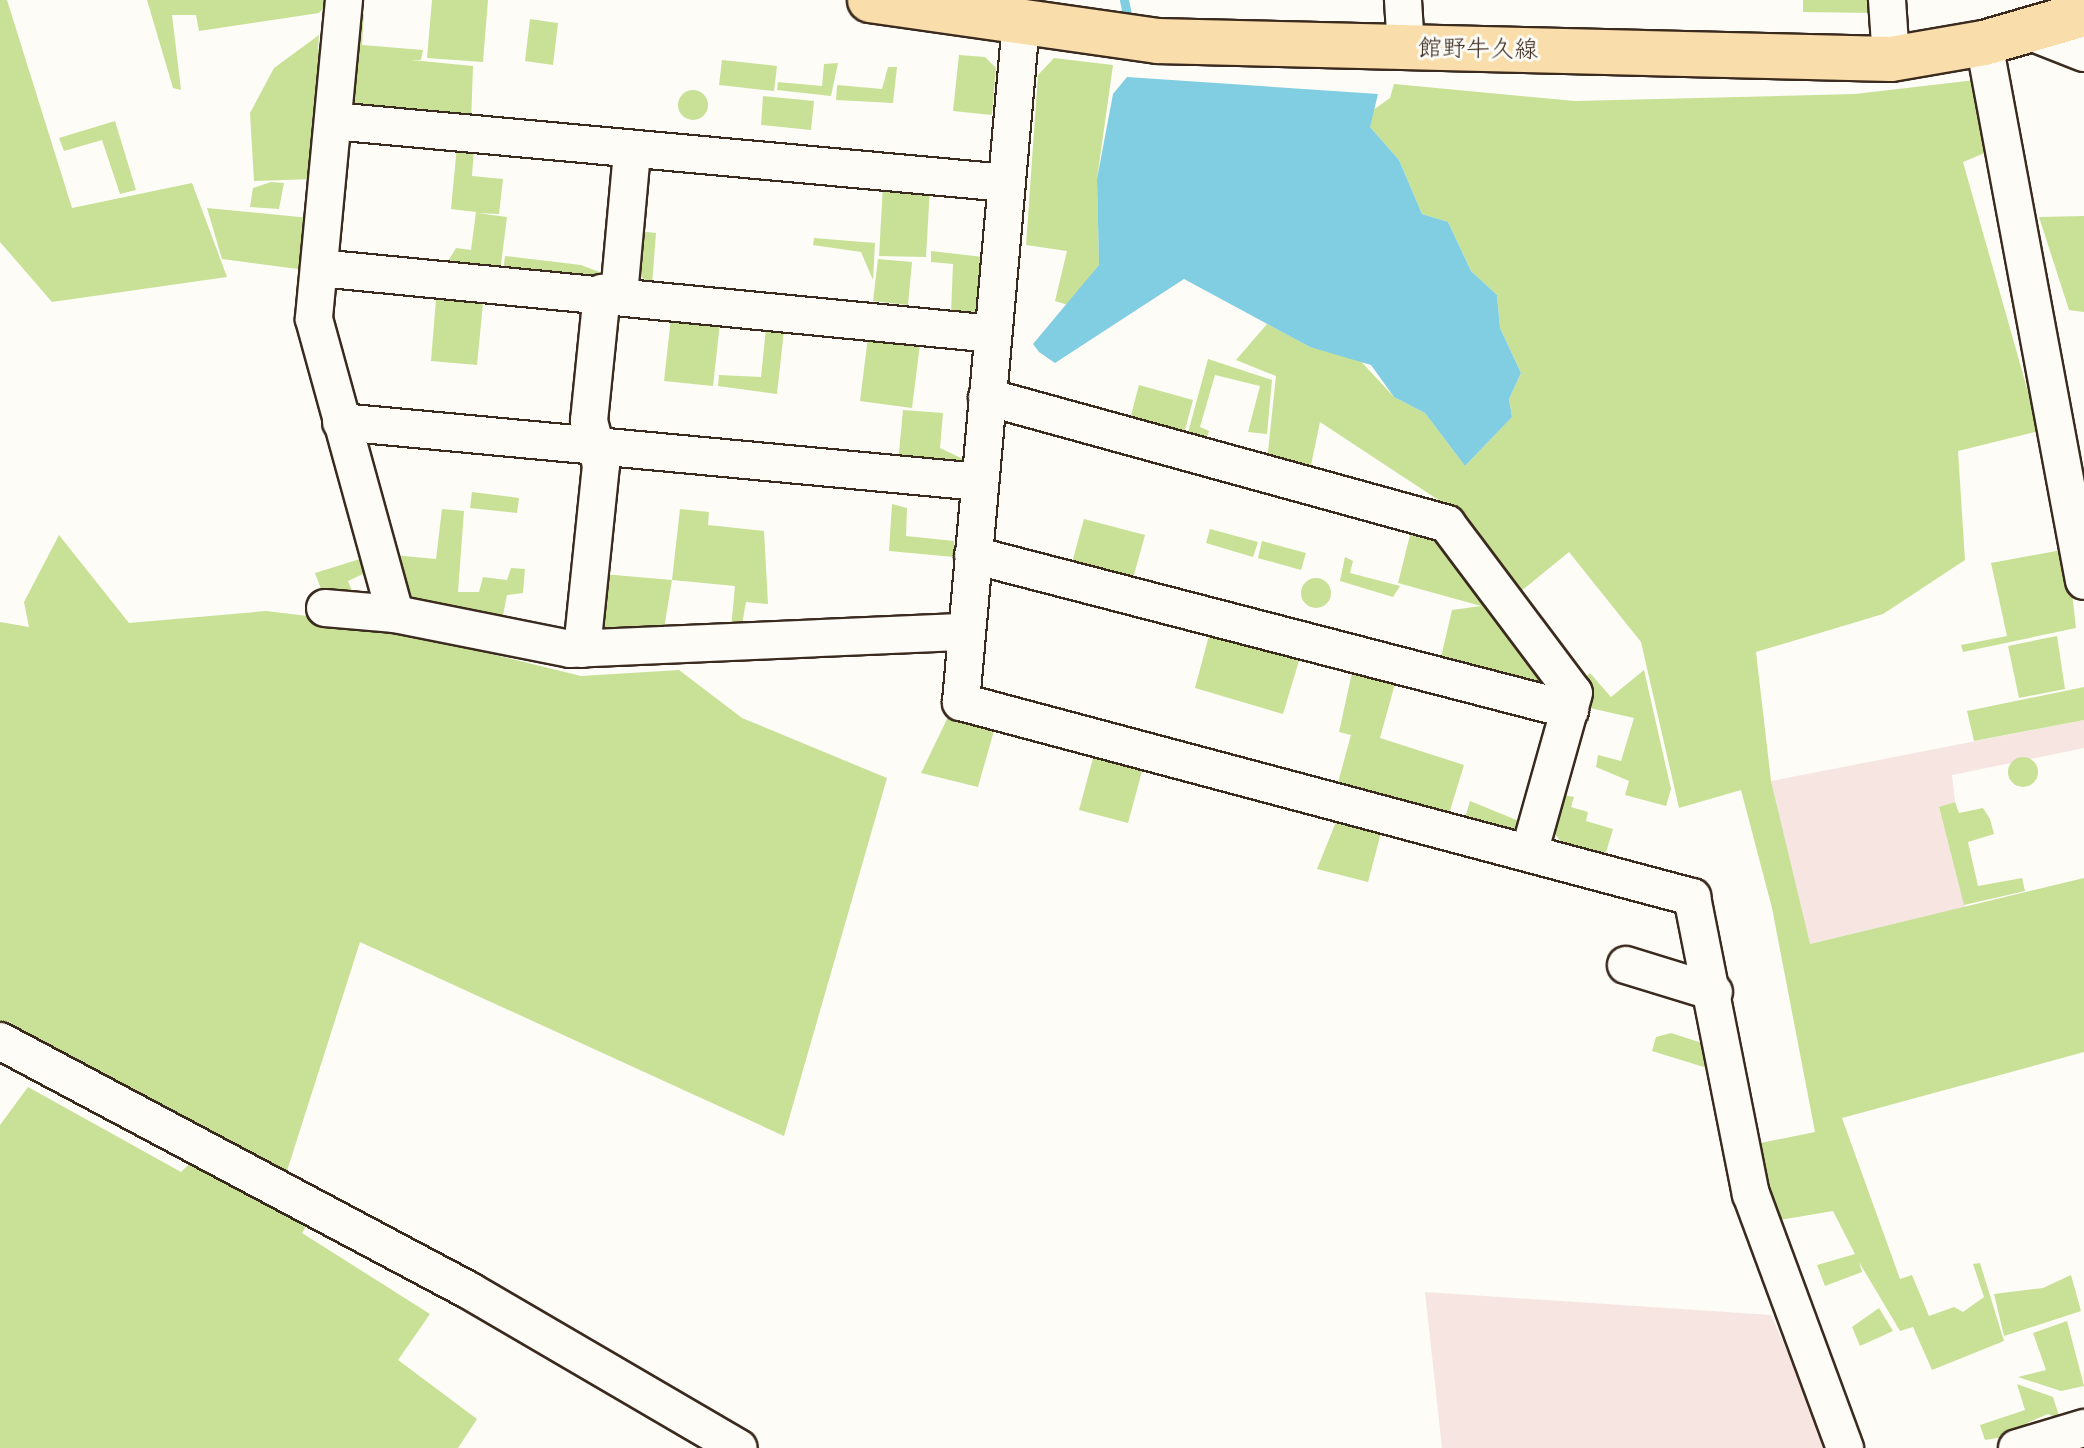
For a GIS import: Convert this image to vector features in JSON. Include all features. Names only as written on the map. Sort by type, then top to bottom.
[{"type":"main road","name":"館野牛久線","points":[[870,0],[1157,41],[1891,59],[1984,43],[2084,14]]},
{"type":"street","points":[[344,0],[314,319],[395,614]]},
{"type":"street","points":[[1403,0],[1406,49]]},
{"type":"street","points":[[1887,0],[1891,59]]},
{"type":"street","points":[[1021,23],[961,702],[1692,897],[1714,992],[1751,1194],[1845,1448]]},
{"type":"street","points":[[2028,31],[2084,53]]},
{"type":"street","points":[[1984,43],[2084,581]]},
{"type":"street","points":[[333,121],[632,152],[1006,183]]},
{"type":"street","points":[[582,649],[597,446],[589,421],[632,152]]},
{"type":"street","points":[[319,268],[610,294],[993,334]]},
{"type":"street","points":[[987,397],[1447,524],[1574,693],[1529,853]]},
{"type":"street","points":[[341,422],[979,482]]},
{"type":"street","points":[[973,555],[1570,710]]},
{"type":"street","points":[[325,608],[395,614],[582,649],[966,632]]},
{"type":"street","points":[[1626,965],[1714,992]]},
{"type":"street","points":[[0,1041],[470,1291],[739,1448]]},
{"type":"street","points":[[2017,1448],[2084,1428]]},
{"type":"shaded area","points":[[2084,720],[2084,748],[1952,775],[1955,802],[1939,808],[1965,907],[1809,944],[1771,781]]},
{"type":"shaded area","points":[[1425,1292],[1771,1315],[1830,1448],[1442,1448]]},
{"type":"green space","points":[[0,0],[7,0],[72,208],[192,183],[227,277],[52,302],[0,242]]},
{"type":"green space","points":[[147,0],[330,1],[319,13],[199,31],[196,15],[172,15],[181,90],[173,88]]},
{"type":"green space","points":[[432,0],[488,0],[483,62],[427,58]]},
{"type":"green space","points":[[1803,0],[1871,0],[1872,13],[1803,12]]},
{"type":"green space","points":[[356,13],[364,14],[362,45],[423,50],[421,60],[411,60],[473,66],[471,123],[358,113],[350,103]]},
{"type":"green space","points":[[530,19],[558,23],[553,65],[525,61]]},
{"type":"green space","points":[[319,35],[318,49],[325,51],[313,179],[254,181],[250,113],[274,68]]},
{"type":"green space","points":[[959,55],[985,57],[996,68],[992,115],[953,111]]},
{"type":"green space","points":[[1054,58],[1113,65],[1097,179],[1099,265],[1068,305],[1055,301],[1067,251],[1026,245],[1038,75]]},
{"type":"green space","points":[[722,60],[777,66],[774,91],[719,85]]},
{"type":"green space","points":[[838,63],[831,96],[777,90],[778,82],[822,86],[824,64]]},
{"type":"green space","points":[[888,67],[897,67],[893,103],[836,100],[837,85],[882,89]]},
{"type":"green space","points":[[1984,79],[1992,150],[1963,162],[2039,431],[1958,451],[1965,560],[1883,614],[1756,652],[1771,781],[1810,944],[2084,878],[2084,1052],[1842,1118],[1900,1279],[1912,1275],[1929,1316],[1954,1307],[1963,1312],[1984,1297],[1973,1264],[1980,1263],[2004,1341],[1932,1370],[1913,1327],[1900,1331],[1859,1262],[1862,1272],[1825,1286],[1817,1265],[1855,1254],[1833,1211],[1773,1221],[1756,1144],[1815,1132],[1772,908],[1741,790],[1679,808],[1641,642],[1569,552],[1515,596],[1446,505],[1320,422],[1309,475],[1267,461],[1276,376],[1236,360],[1267,324],[1310,347],[1355,355],[1394,397],[1425,413],[1465,466],[1512,417],[1509,399],[1521,373],[1500,328],[1497,295],[1471,271],[1448,222],[1422,214],[1399,160],[1370,127],[1369,113],[1390,98],[1394,84],[1575,101],[1855,94]]},
{"type":"green space","points":[[693,90],[699,91],[707,99],[707,111],[699,119],[693,120],[687,119],[679,111],[678,105],[679,99],[687,91]]},
{"type":"green space","points":[[763,96],[814,101],[811,130],[761,125]]},
{"type":"green space","points":[[115,121],[136,190],[120,194],[102,140],[64,151],[59,138]]},
{"type":"green space","points":[[457,146],[474,148],[472,176],[503,179],[499,214],[477,213],[507,217],[500,272],[445,266],[456,248],[471,250],[476,212],[451,209]]},
{"type":"green space","points":[[271,182],[284,183],[279,209],[250,207],[253,188]]},
{"type":"green space","points":[[883,185],[930,187],[926,257],[879,256]]},
{"type":"green space","points":[[207,208],[310,218],[306,270],[222,259]]},
{"type":"green space","points":[[2084,216],[2084,312],[2069,310],[2039,217]]},
{"type":"green space","points":[[639,231],[656,233],[652,285],[636,273]]},
{"type":"green space","points":[[814,238],[875,243],[873,280],[861,252],[813,245]]},
{"type":"green space","points":[[931,251],[983,257],[978,311],[951,315],[953,264],[931,262]]},
{"type":"green space","points":[[505,256],[581,265],[602,273],[596,281],[503,273]]},
{"type":"green space","points":[[878,259],[912,262],[908,305],[873,301]]},
{"type":"green space","points":[[436,299],[483,303],[477,365],[431,361]]},
{"type":"green space","points":[[671,318],[720,323],[713,386],[664,381]]},
{"type":"green space","points":[[766,328],[784,330],[777,394],[718,386],[719,375],[761,377]]},
{"type":"green space","points":[[868,337],[920,344],[912,408],[860,401]]},
{"type":"green space","points":[[1208,359],[1272,380],[1267,434],[1248,432],[1260,386],[1215,375],[1200,427],[1209,431],[1205,444],[1186,440]]},
{"type":"green space","points":[[1139,385],[1193,400],[1183,437],[1129,423]]},
{"type":"green space","points":[[903,410],[943,413],[940,448],[963,459],[949,468],[898,463]]},
{"type":"green space","points":[[472,492],[519,498],[517,513],[470,508]]},
{"type":"green space","points":[[892,504],[907,508],[906,536],[954,541],[954,557],[889,551]]},
{"type":"green space","points":[[442,509],[464,511],[458,592],[479,592],[483,577],[507,580],[511,568],[525,569],[523,593],[507,595],[502,620],[413,607],[393,555],[436,559]]},
{"type":"green space","points":[[680,509],[709,512],[708,525],[764,531],[768,604],[746,602],[741,630],[731,629],[735,586],[672,580]]},
{"type":"green space","points":[[1084,519],[1145,535],[1132,582],[1071,566]]},
{"type":"green space","points":[[1210,529],[1258,542],[1253,557],[1206,543]]},
{"type":"green space","points":[[1411,531],[1434,535],[1546,679],[1542,692],[1439,666],[1452,610],[1481,606],[1398,583]]},
{"type":"green space","points":[[59,535],[129,623],[266,611],[366,623],[581,676],[679,670],[742,718],[887,778],[784,1136],[360,942],[286,1174],[0,1023],[0,622],[29,627],[24,602]]},
{"type":"green space","points":[[1262,541],[1306,553],[1301,570],[1258,558]]},
{"type":"green space","points":[[2067,549],[2076,628],[1963,652],[1961,645],[2007,636],[1991,563]]},
{"type":"green space","points":[[1345,557],[1353,561],[1350,573],[1400,586],[1393,597],[1340,581]]},
{"type":"green space","points":[[360,559],[365,573],[348,581],[354,596],[321,589],[315,573]]},
{"type":"green space","points":[[603,574],[672,580],[663,635],[600,632]]},
{"type":"green space","points":[[1316,578],[1327,582],[1331,593],[1327,604],[1316,608],[1305,604],[1301,593],[1305,582]]},
{"type":"green space","points":[[1211,628],[1301,654],[1283,714],[1195,688]]},
{"type":"green space","points":[[2057,636],[2065,689],[2019,698],[2008,646]]},
{"type":"green space","points":[[1353,668],[1396,680],[1380,738],[1464,765],[1448,817],[1337,786],[1351,735],[1339,732]]},
{"type":"green space","points":[[1644,670],[1671,789],[1666,806],[1625,795],[1629,781],[1596,767],[1598,755],[1621,761],[1634,718],[1590,708],[1580,682],[1590,673],[1611,697]]},
{"type":"green space","points":[[2084,687],[2084,720],[1974,741],[1967,711]]},
{"type":"green space","points":[[949,715],[995,727],[978,787],[921,773]]},
{"type":"green space","points":[[1095,751],[1144,764],[1128,823],[1079,810]]},
{"type":"green space","points":[[2023,757],[2034,761],[2038,772],[2034,783],[2023,787],[2012,783],[2008,772],[2012,761]]},
{"type":"green space","points":[[1530,782],[1520,832],[1464,821],[1470,801],[1519,821]]},
{"type":"green space","points":[[1563,795],[1574,797],[1571,807],[1588,812],[1586,821],[1613,829],[1605,856],[1563,845],[1553,831]]},
{"type":"green space","points":[[1955,802],[1959,813],[1983,808],[1990,819],[1994,834],[1968,842],[1978,886],[2022,878],[2025,891],[1964,905],[1939,807]]},
{"type":"green space","points":[[1338,817],[1382,829],[1368,882],[1317,869]]},
{"type":"green space","points":[[1671,1033],[1702,1043],[1707,1068],[1652,1051],[1656,1037]]},
{"type":"green space","points":[[28,1087],[181,1172],[193,1160],[311,1218],[302,1233],[430,1314],[398,1360],[477,1419],[458,1448],[0,1448],[0,1125]]},
{"type":"green space","points":[[2071,1275],[2081,1311],[2004,1336],[1994,1294],[2043,1288]]},
{"type":"green space","points":[[1879,1308],[1893,1331],[1860,1346],[1852,1327]]},
{"type":"green space","points":[[2067,1321],[2084,1386],[2061,1391],[2018,1377],[2046,1370],[2033,1333]]},
{"type":"green space","points":[[2017,1384],[2053,1397],[2060,1419],[2048,1414],[2027,1423],[2027,1433],[1985,1440],[1980,1425],[2025,1410]]},
{"type":"water","points":[[1127,77],[1378,94],[1370,127],[1399,160],[1422,214],[1448,222],[1471,271],[1497,295],[1500,328],[1521,373],[1509,399],[1512,417],[1465,466],[1425,413],[1394,397],[1371,365],[1310,347],[1184,279],[1055,363],[1039,352],[1033,344],[1099,265],[1097,179],[1113,94]]},
{"type":"waterway","points":[[1124,0],[1128,19]]}]
